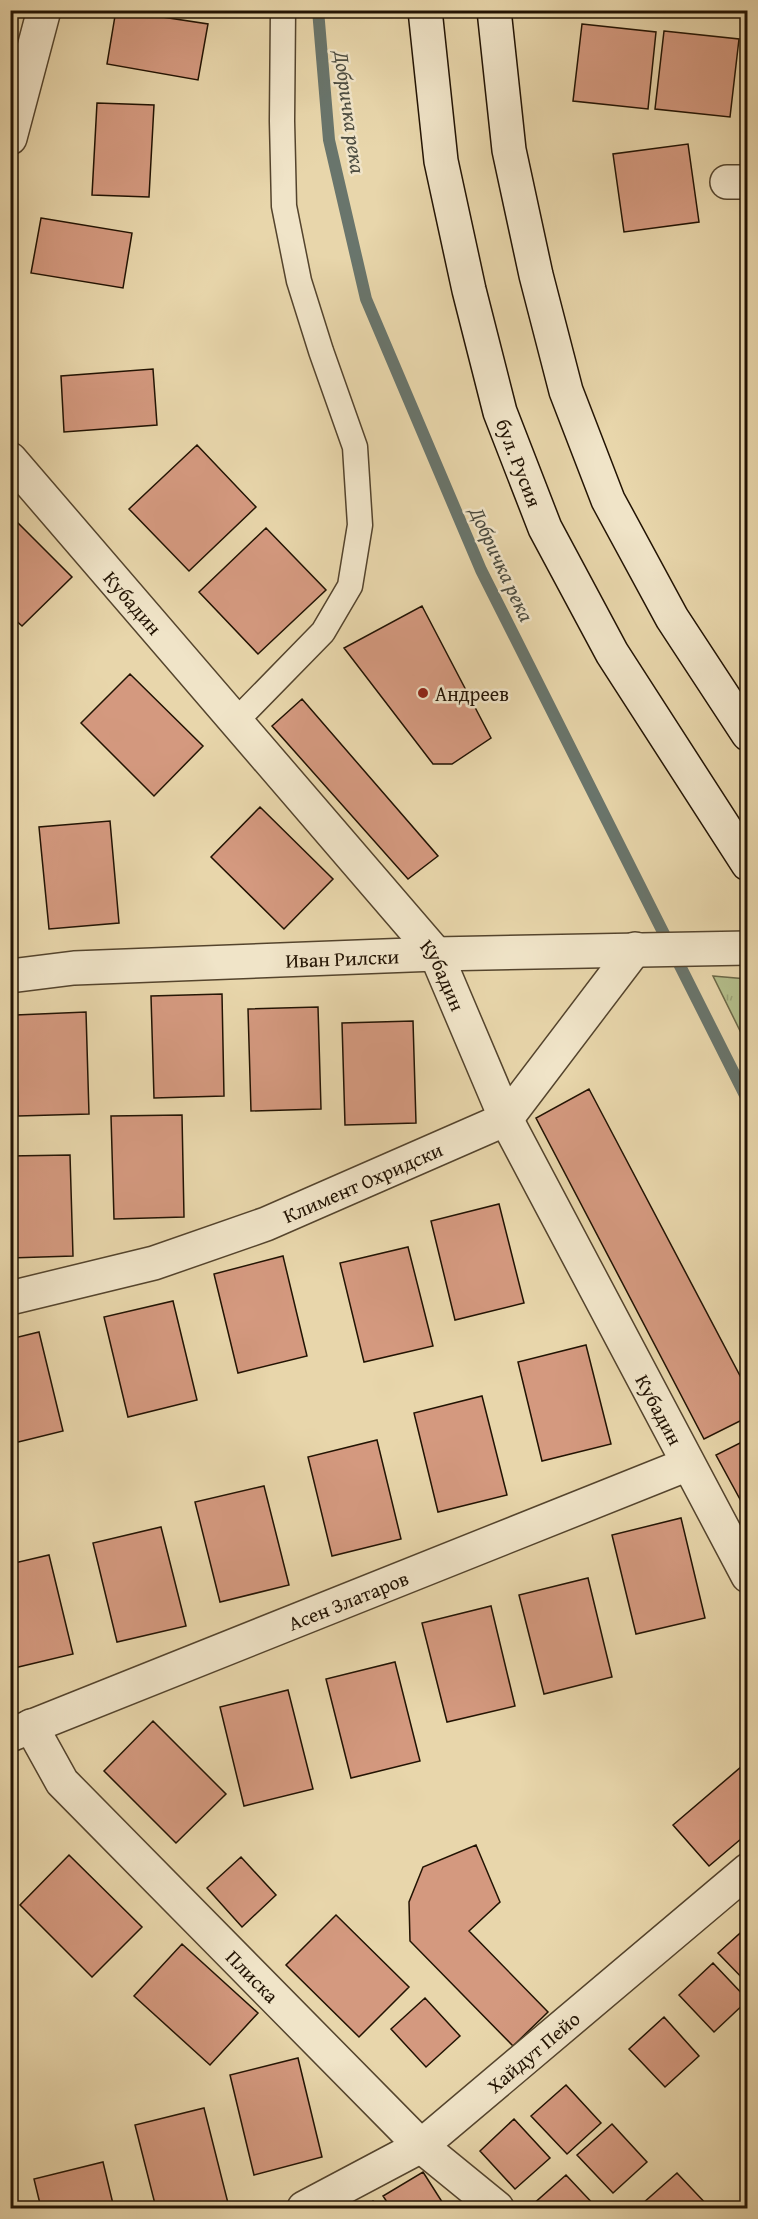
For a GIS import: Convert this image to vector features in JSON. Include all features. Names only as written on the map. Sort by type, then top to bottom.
[{"type":"street","points":[[10,138],[44,10]]},
{"type":"street","name":"бул. Русия","points":[[425,10],[441,161],[469,290],[500,412],[545,528],[612,654],[747,864]]},
{"type":"street","points":[[494,10],[509,150],[536,275],[566,391],[608,500],[672,618],[747,734]]},
{"type":"street","name":"Кубадин","points":[[10,459],[436,954],[506,1119],[747,1576]]},
{"type":"street","name":"Иван Рилски","points":[[10,976],[74,968],[436,954],[747,948]]},
{"type":"street","name":"Климент Охридски","points":[[10,1298],[154,1263],[266,1224],[506,1119],[643,949]]},
{"type":"street","name":"Асен Златаров","points":[[21,1731],[688,1464]]},
{"type":"street","name":"Плиска","points":[[21,1731],[62,1782],[421,2146],[497,2208]]},
{"type":"street","name":"Хайдут Пейо","points":[[304,2208],[421,2146],[747,1870]]},
{"type":"lane","points":[[236,721],[323,632],[350,586],[360,525],[355,447],[299,281],[284,206],[282,121],[284,10]]},
{"type":"green space","points":[[713,976],[747,979],[747,1045]]},
{"type":"building","points":[[116,10],[208,24],[198,80],[107,64]]},
{"type":"building","points":[[582,24],[656,32],[648,109],[573,101]]},
{"type":"building","points":[[664,31],[739,39],[730,117],[655,109]]},
{"type":"building","points":[[97,103],[154,105],[149,197],[92,195]]},
{"type":"building","points":[[688,144],[699,222],[624,232],[613,154]]},
{"type":"building","points":[[41,218],[132,233],[123,288],[31,273]]},
{"type":"building","points":[[153,369],[157,425],[64,432],[61,376]]},
{"type":"building","points":[[197,445],[256,507],[189,571],[129,509]]},
{"type":"building","points":[[10,515],[72,577],[22,626],[10,615]]},
{"type":"building","points":[[266,528],[326,590],[258,654],[199,592]]},
{"type":"building","name":"Андреев","points":[[422,606],[491,738],[452,764],[433,764],[344,648]]},
{"type":"building","points":[[130,674],[203,746],[154,796],[81,723]]},
{"type":"building","points":[[302,699],[438,856],[408,879],[272,726]]},
{"type":"building","points":[[260,807],[333,879],[284,929],[211,857]]},
{"type":"building","points":[[110,821],[119,923],[49,929],[39,827]]},
{"type":"building","points":[[222,994],[224,1096],[154,1098],[151,996]]},
{"type":"building","points":[[318,1007],[321,1109],[251,1111],[248,1009]]},
{"type":"building","points":[[86,1012],[89,1114],[18,1116],[16,1015]]},
{"type":"building","points":[[413,1021],[416,1123],[345,1125],[342,1023]]},
{"type":"building","points":[[589,1089],[748,1391],[748,1417],[704,1439],[536,1118]]},
{"type":"building","points":[[182,1115],[184,1217],[114,1219],[111,1116]]},
{"type":"building","points":[[70,1155],[73,1256],[10,1258],[10,1156]]},
{"type":"building","points":[[499,1204],[524,1303],[455,1320],[431,1221]]},
{"type":"building","points":[[408,1247],[433,1346],[364,1362],[340,1263]]},
{"type":"building","points":[[283,1256],[307,1356],[238,1373],[214,1274]]},
{"type":"building","points":[[173,1301],[197,1400],[128,1417],[104,1317]]},
{"type":"building","points":[[39,1332],[63,1431],[10,1444],[10,1339]]},
{"type":"building","points":[[586,1345],[611,1444],[542,1461],[518,1362]]},
{"type":"building","points":[[482,1396],[507,1495],[438,1512],[414,1413]]},
{"type":"building","points":[[748,1439],[748,1514],[716,1455]]},
{"type":"building","points":[[377,1440],[401,1539],[332,1556],[308,1457]]},
{"type":"building","points":[[264,1486],[289,1585],[220,1602],[195,1502]]},
{"type":"building","points":[[681,1518],[705,1618],[636,1634],[612,1535]]},
{"type":"building","points":[[161,1527],[186,1626],[117,1642],[93,1543]]},
{"type":"building","points":[[49,1555],[73,1654],[10,1669],[10,1564]]},
{"type":"building","points":[[588,1578],[612,1677],[544,1694],[519,1595]]},
{"type":"building","points":[[491,1606],[515,1706],[447,1722],[422,1623]]},
{"type":"building","points":[[395,1662],[420,1761],[351,1778],[326,1679]]},
{"type":"building","points":[[288,1690],[313,1789],[244,1806],[220,1707]]},
{"type":"building","points":[[153,1721],[226,1794],[176,1843],[104,1771]]},
{"type":"building","points":[[748,1761],[748,1833],[709,1866],[673,1825]]},
{"type":"building","points":[[476,1845],[500,1902],[469,1931],[548,2012],[513,2046],[410,1941],[409,1902],[423,1867]]},
{"type":"building","points":[[69,1855],[142,1927],[92,1977],[20,1905]]},
{"type":"building","points":[[241,1857],[276,1895],[242,1927],[207,1888]]},
{"type":"building","points":[[336,1915],[409,1987],[359,2037],[286,1965]]},
{"type":"building","points":[[748,1926],[748,1984],[718,1953]]},
{"type":"building","points":[[182,1944],[258,2013],[210,2065],[134,1996]]},
{"type":"building","points":[[713,1963],[748,2000],[714,2032],[679,1995]]},
{"type":"building","points":[[425,1998],[460,2036],[426,2067],[391,2029]]},
{"type":"building","points":[[664,2017],[699,2056],[665,2087],[629,2049]]},
{"type":"building","points":[[298,2058],[322,2157],[254,2175],[230,2075]]},
{"type":"building","points":[[566,2085],[601,2123],[567,2154],[531,2116]]},
{"type":"building","points":[[204,2108],[229,2207],[156,2208],[135,2125]]},
{"type":"building","points":[[514,2119],[550,2158],[515,2189],[480,2151]]},
{"type":"building","points":[[612,2124],[647,2162],[613,2193],[577,2155]]},
{"type":"building","points":[[103,2162],[114,2208],[41,2208],[34,2179]]},
{"type":"building","points":[[423,2172],[446,2208],[391,2208],[383,2196]]},
{"type":"building","points":[[677,2173],[710,2208],[647,2208],[642,2204]]},
{"type":"building","points":[[566,2175],[597,2208],[534,2208],[531,2206]]},
{"type":"building","points":[[373,2201],[378,2208],[361,2208]]},
{"type":"waterway","name":"Добричка река","points":[[318,10],[329,140],[366,299],[481,570],[748,1101]]},
{"type":"place","name":"Андреев","points":[[423,693]]}]
